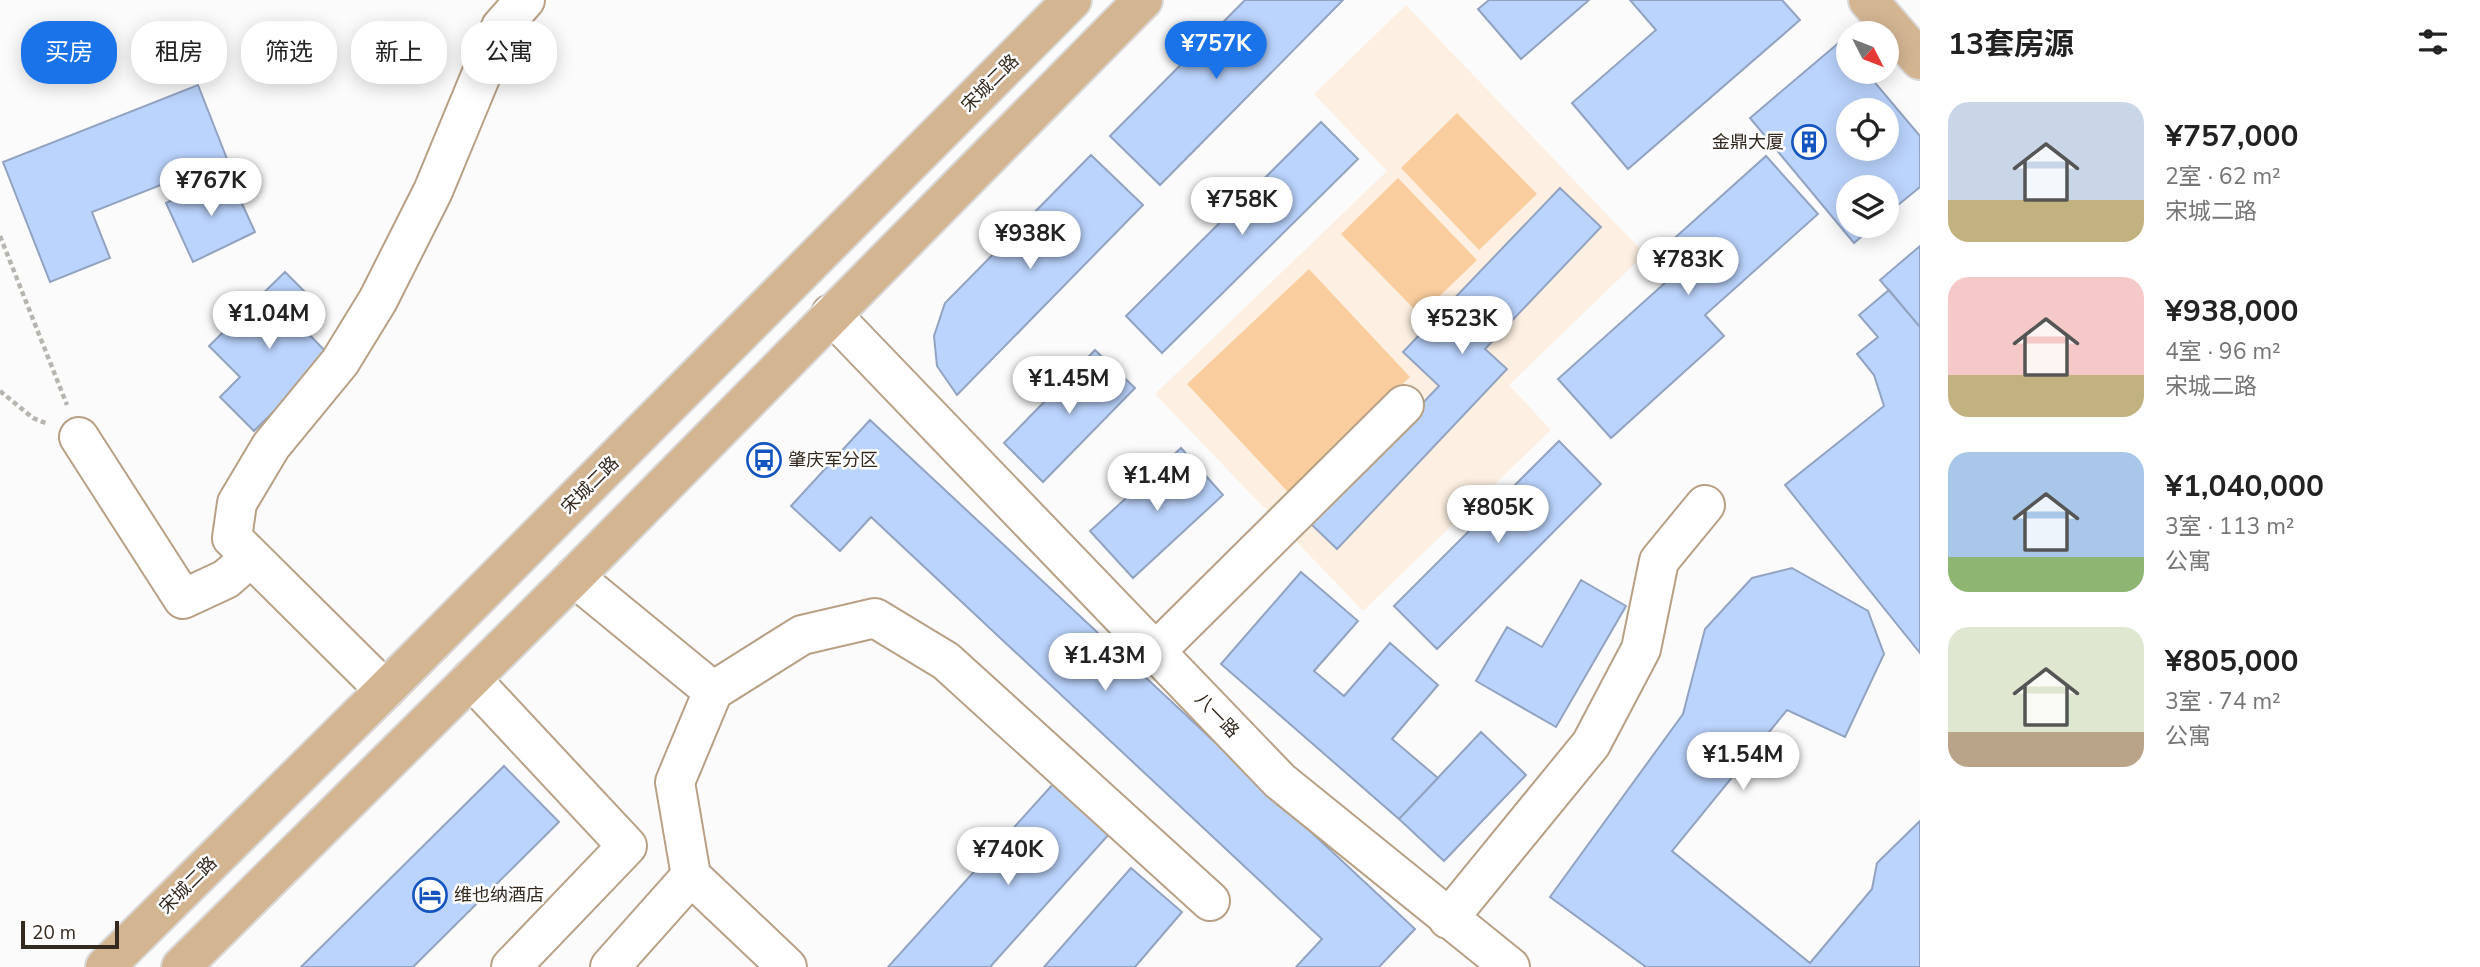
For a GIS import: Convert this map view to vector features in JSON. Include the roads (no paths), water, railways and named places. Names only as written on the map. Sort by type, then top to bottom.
[{"type":"main road","name":"宋城二路","points":[[105,967],[536,539],[1072,0]]},
{"type":"main road","points":[[181,967],[574,577],[1143,0]]},
{"type":"main road","points":[[1868,0],[1920,60]]},
{"type":"main road","points":[[536,539],[574,577]]},
{"type":"street","points":[[385,690],[232,538],[237,503],[271,446],[340,362],[378,300],[433,191],[501,27],[524,0]]},
{"type":"street","name":"八一路","points":[[831,314],[1280,781],[1510,967]]},
{"type":"street","points":[[1156,651],[1404,405]]},
{"type":"street","points":[[79,437],[183,599],[226,579],[251,557]]},
{"type":"street","points":[[1448,919],[1591,744],[1641,649],[1659,561],[1705,505]]},
{"type":"street","points":[[574,577],[713,691]]},
{"type":"street","points":[[787,967],[691,876],[675,782],[713,691],[802,635],[875,618],[946,661],[1210,901]]},
{"type":"street","points":[[471,679],[627,846],[512,967]]},
{"type":"street","points":[[610,967],[691,876]]},
{"type":"place","name":"金鼎大厦","points":[[1809,142]]},
{"type":"place","name":"肇庆军分区","points":[[764,460]]},
{"type":"place","name":"维也纳酒店","points":[[430,895]]}]
